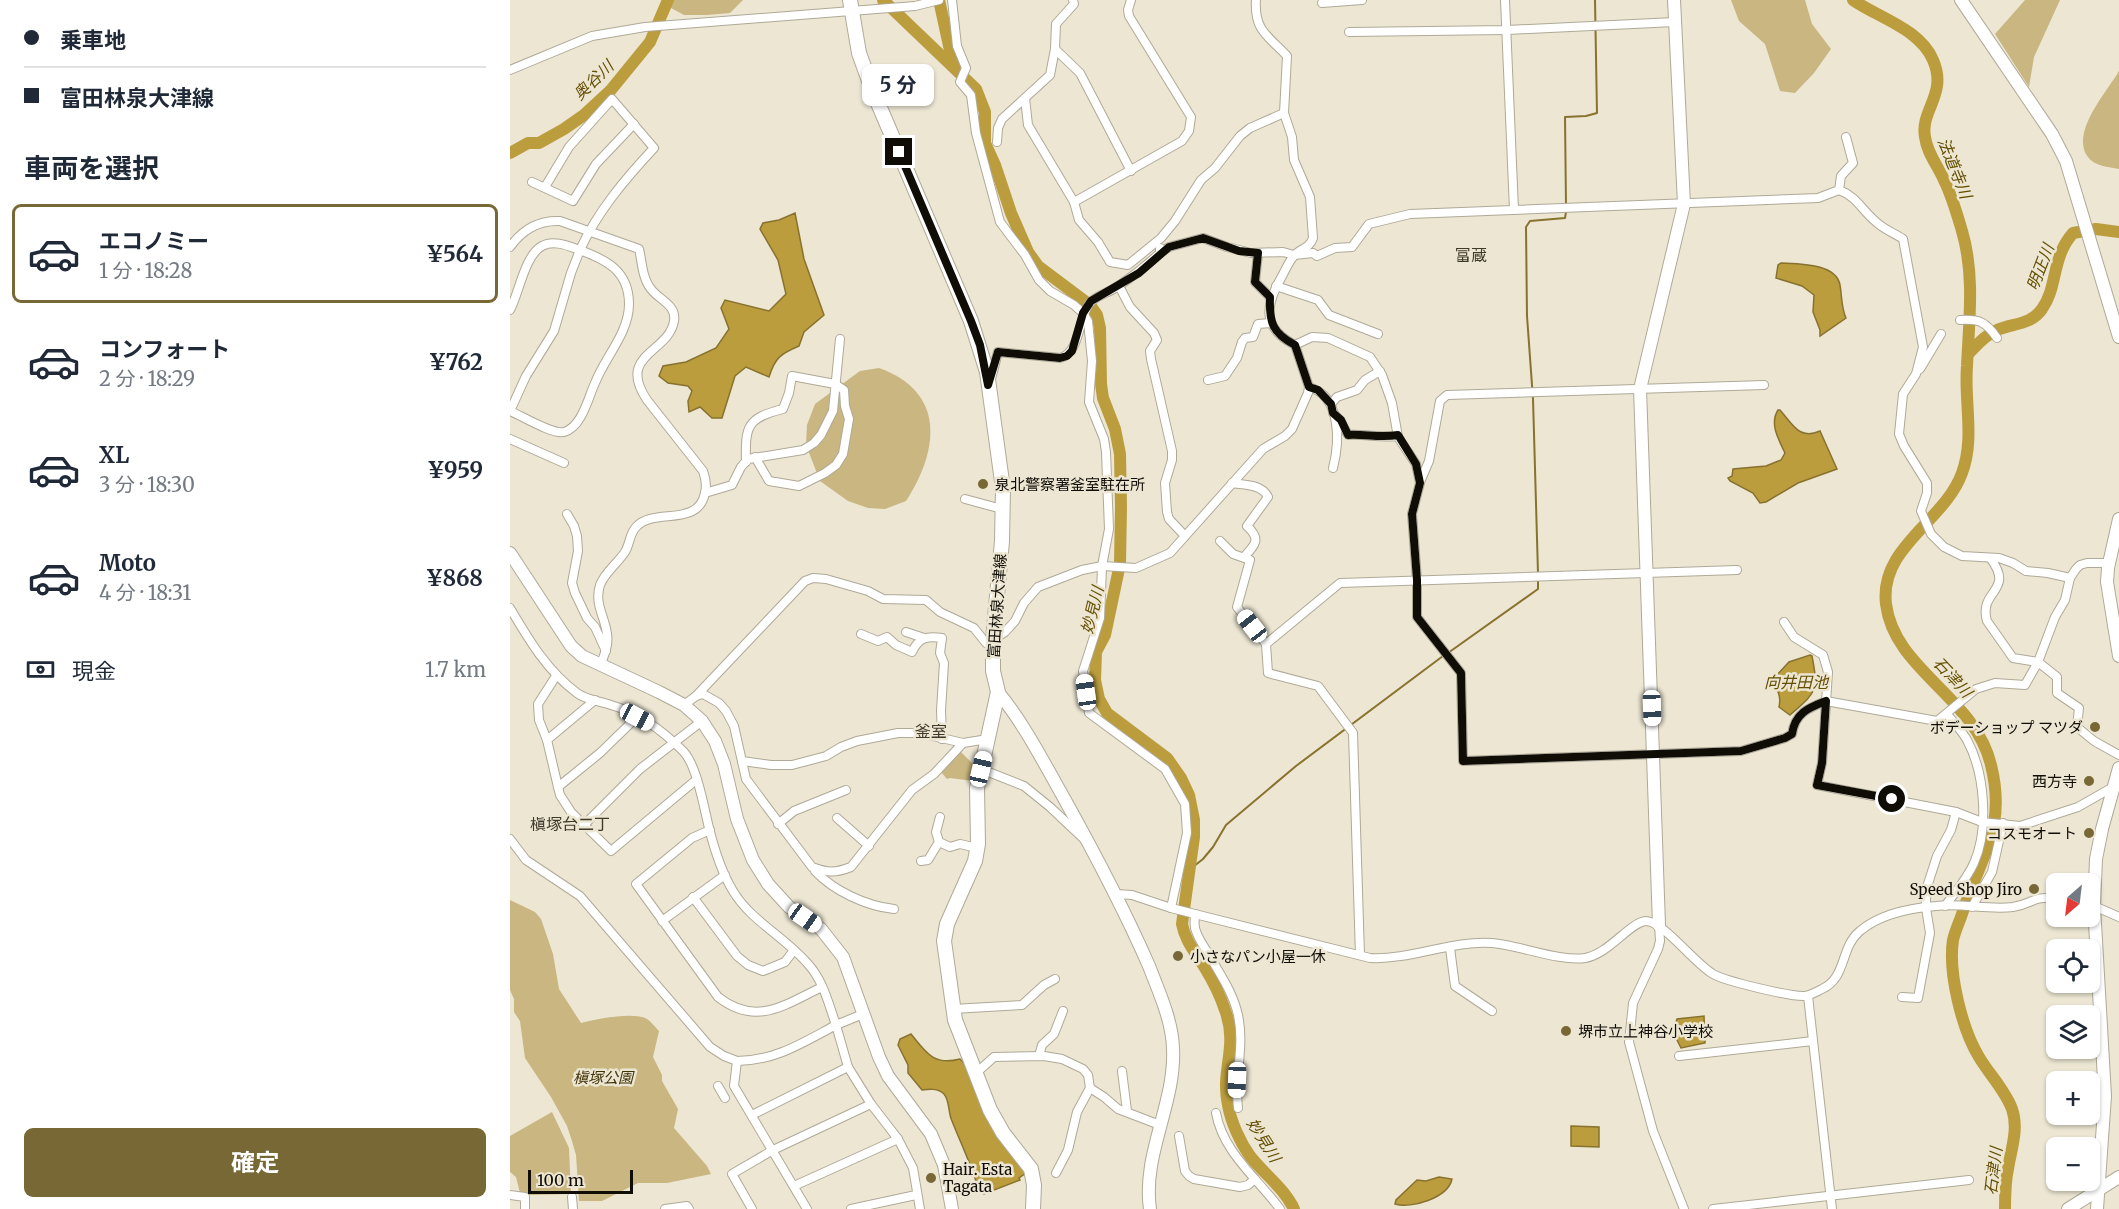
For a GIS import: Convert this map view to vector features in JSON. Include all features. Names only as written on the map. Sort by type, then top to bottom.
[{"type":"main road","name":"富田林泉大津線","points":[[850,5],[859,53],[872,89],[971,321],[980,345],[988,385],[1002,489],[1002,541],[993,644],[993,671],[998,692],[976,798],[975,861],[947,924],[944,941],[953,1009],[990,1110],[1003,1133],[1031,1169],[1034,1185],[1033,1209]]},
{"type":"street","points":[[510,70],[592,36],[645,27],[850,5],[925,4],[939,0]]},
{"type":"street","points":[[952,0],[957,46],[966,68],[960,82],[971,95],[976,133],[1000,222],[1039,280],[1050,291],[1074,304],[1088,321],[1092,361],[1089,402],[1104,439],[1109,529],[1102,566],[1100,618],[1083,671],[1089,713],[1165,769],[1185,804],[1187,833],[1171,908]]},
{"type":"street","points":[[997,142],[998,128],[1002,119],[1050,75],[1055,49],[1056,24],[1074,4],[1073,0]]},
{"type":"street","points":[[1074,202],[1182,141],[1189,131],[1191,117],[1130,16],[1128,10],[1131,0]]},
{"type":"street","points":[[684,705],[696,696],[805,581],[813,578],[847,584],[883,598],[926,600],[940,612],[974,628],[986,644],[993,644],[1016,621],[1024,603],[1038,587],[1082,570],[1102,566],[1136,568],[1170,553],[1263,449],[1292,429],[1309,387],[1295,345],[1285,339],[1271,323],[1270,297],[1294,255],[1311,244],[1313,238],[1310,196],[1294,160],[1292,136],[1284,113],[1284,78],[1287,56],[1259,27],[1255,15],[1256,0]]},
{"type":"street","points":[[1322,3],[1362,0]]},
{"type":"street","points":[[1505,0],[1514,210]]},
{"type":"street","points":[[1674,0],[1684,204],[1640,389],[1660,941],[1633,1003],[1629,1042],[1653,1131],[1684,1209]]},
{"type":"street","points":[[1961,0],[2052,134],[2066,161],[2119,337]]},
{"type":"street","points":[[1348,32],[1507,30],[1675,22]]},
{"type":"street","points":[[1055,49],[1080,73],[1131,171]]},
{"type":"street","points":[[1025,98],[1028,125],[1074,202],[1079,220],[1098,242],[1110,262],[1128,265],[1161,238],[1175,221],[1201,180],[1215,168],[1240,136],[1250,128],[1284,113]]},
{"type":"street","points":[[510,310],[534,252],[551,243],[563,244],[580,250],[597,256],[610,263],[622,276],[629,304],[623,331],[597,378],[575,426],[566,432],[556,433],[510,411],[522,383],[554,331],[571,273],[580,250],[590,231],[618,191],[654,148],[612,99],[569,147],[545,187]]},
{"type":"street","points":[[532,182],[573,201],[596,164],[634,124]]},
{"type":"street","points":[[1839,190],[1841,176],[1853,163],[1846,137]]},
{"type":"street","points":[[988,385],[998,352],[1060,358],[1067,356],[1072,351],[1083,313],[1091,301],[1139,273],[1169,247],[1203,238],[1239,251],[1283,252],[1294,255],[1313,253],[1317,256],[1335,248],[1352,248],[1369,224],[1410,214],[1818,198],[1839,190],[1855,199],[1874,221],[1903,239],[1923,346],[1916,374]]},
{"type":"street","points":[[510,247],[531,227],[548,220],[560,221],[639,249],[642,267],[650,288],[674,312],[675,322],[645,358],[639,368],[637,379],[647,400],[703,471],[706,479],[705,493],[698,508],[689,513],[651,519],[634,528],[627,549],[605,575],[598,594],[598,604],[608,635],[606,651],[600,666]]},
{"type":"street","points":[[1160,253],[1161,238]]},
{"type":"street","points":[[1258,253],[1255,282],[1270,297]]},
{"type":"street","points":[[1119,286],[1130,307],[1154,333],[1157,340],[1150,351],[1151,359],[1173,460],[1165,483],[1167,512],[1169,519],[1185,536]]},
{"type":"street","points":[[1276,286],[1318,300],[1329,315],[1378,334]]},
{"type":"street","points":[[1960,320],[1976,319],[1989,327],[1997,338]]},
{"type":"street","points":[[1208,380],[1225,376],[1237,358],[1245,338],[1253,338],[1258,324],[1271,323]]},
{"type":"street","points":[[1941,334],[1903,394],[1899,434],[1927,483],[1927,493],[1921,511],[1930,534],[1944,547],[1962,556],[1999,558],[2013,562],[2026,571],[2070,578]]},
{"type":"street","points":[[1295,345],[1312,337],[1328,338],[1370,357],[1380,371],[1392,403],[1398,435],[1416,464],[1420,483]]},
{"type":"street","points":[[705,493],[732,485],[741,467],[755,457],[787,454],[803,450],[814,443],[828,424],[833,411],[840,339]]},
{"type":"street","points":[[1333,468],[1337,452],[1332,408],[1337,397],[1357,390],[1365,380],[1380,371]]},
{"type":"street","points":[[746,462],[745,437],[748,430],[761,415],[783,409],[792,376],[836,384],[844,390],[849,419],[843,454],[836,465],[799,486],[769,482],[755,457]]},
{"type":"street","points":[[1764,385],[1447,395],[1440,401],[1429,461],[1420,483],[1412,514],[1417,617],[1461,673],[1463,761],[1741,751],[1792,734],[1795,720],[1809,708],[1826,701],[1937,721],[1972,691],[1995,683],[2025,685],[2038,662],[2055,617],[2065,600],[2070,578],[2080,565],[2109,563]]},
{"type":"street","points":[[1309,387],[1318,390],[1341,420],[1348,435],[1362,434],[1384,438],[1398,435]]},
{"type":"street","points":[[510,439],[564,463]]},
{"type":"street","points":[[1232,483],[1257,487],[1266,492],[1268,497],[1247,526],[1255,534],[1256,539],[1244,557]]},
{"type":"street","points":[[965,499],[1002,510]]},
{"type":"street","points":[[567,514],[577,536],[578,552],[572,583],[587,618],[595,627],[606,651]]},
{"type":"street","points":[[2119,519],[2107,582],[2119,656]]},
{"type":"street","points":[[1220,541],[1233,554],[1250,560],[1238,596],[1237,607],[1266,644],[1268,673],[1318,686],[1353,732],[1360,955]]},
{"type":"street","points":[[510,553],[571,646],[582,656],[684,705],[702,721],[715,741],[724,764],[736,819],[753,860],[768,884],[789,907],[821,929],[843,957],[888,1076],[931,1134],[944,1165],[952,1209]]},
{"type":"street","points":[[1991,559],[2000,572],[2000,579],[1988,600],[1987,621],[2013,658],[2038,662],[2057,677],[2057,693],[2079,708],[2077,727],[2094,741],[2119,755]]},
{"type":"street","points":[[1266,644],[1340,583],[1737,570]]},
{"type":"street","points":[[510,608],[545,664],[578,695],[613,705],[660,729],[686,753],[725,875],[733,891],[750,913],[795,950],[818,977],[848,1066],[871,1104],[898,1139],[913,1168],[920,1209]]},
{"type":"street","points":[[1784,622],[1794,637],[1822,655],[1828,672],[1822,763],[1817,785],[1956,812],[1982,822],[2020,826]]},
{"type":"street","points":[[906,632],[924,638]]},
{"type":"street","points":[[861,634],[878,641],[887,637],[896,645],[912,652],[920,639],[929,636],[942,638],[940,653],[944,663],[940,710],[942,739]]},
{"type":"street","points":[[556,676],[538,704],[539,720],[547,740],[558,787],[572,812],[611,851],[696,780]]},
{"type":"street","points":[[998,692],[1016,713],[1116,894],[1160,993],[1171,1030],[1173,1064],[1149,1175],[1150,1209]]},
{"type":"street","points":[[696,696],[703,694],[719,703],[726,711],[734,726],[746,779],[821,878],[845,893],[874,906],[894,909]]},
{"type":"street","points":[[547,740],[595,700]]},
{"type":"street","points":[[1946,906],[1974,863],[1982,822],[1982,791],[1979,773],[1968,741],[1947,714]]},
{"type":"street","points":[[558,787],[600,753],[637,717]]},
{"type":"street","points":[[584,825],[640,769],[702,721]]},
{"type":"street","points":[[741,761],[792,765],[826,756],[857,741],[898,733],[920,733],[963,743],[988,740]]},
{"type":"street","points":[[812,867],[825,873],[838,872],[851,867],[912,790],[934,774],[963,743]]},
{"type":"street","points":[[2095,873],[2096,859],[2119,768]]},
{"type":"street","points":[[981,769],[1024,786],[1089,843]]},
{"type":"street","points":[[2001,833],[2078,807],[2113,787]]},
{"type":"street","points":[[778,824],[794,811],[846,790]]},
{"type":"street","points":[[1902,997],[1918,998],[1930,933],[1926,908],[1929,880],[1937,856],[1951,830],[1956,812]]},
{"type":"street","points":[[921,861],[928,860],[939,842],[936,832],[940,817]]},
{"type":"street","points":[[837,818],[868,846]]},
{"type":"street","points":[[1972,907],[1992,872],[2002,823]]},
{"type":"street","points":[[710,830],[692,838],[636,884],[662,921],[718,997],[730,1006],[747,1012],[773,1011],[822,987]]},
{"type":"street","points":[[510,839],[526,860],[580,896],[710,1047],[724,1056],[737,1061],[764,1059],[784,1053],[836,1025],[863,1014]]},
{"type":"street","points":[[939,842],[950,847],[960,844],[977,848]]},
{"type":"street","points":[[662,921],[725,875]]},
{"type":"street","points":[[1116,894],[1132,895],[1171,908],[1360,955],[1385,958],[1491,943],[1578,959],[1604,951],[1640,923],[1648,921],[1659,925],[1700,965],[1714,975],[1792,996],[1808,996],[1833,983],[1851,942],[1860,931],[1878,920],[1899,912],[1926,908],[2016,907],[2046,898]]},
{"type":"street","points":[[693,897],[737,956],[748,965],[763,971],[785,962],[795,950]]},
{"type":"street","points":[[2100,909],[2119,917]]},
{"type":"street","points":[[1194,913],[1198,937],[1230,990],[1238,1014],[1242,1036],[1237,1080],[1238,1108]]},
{"type":"street","points":[[2093,927],[2105,1096],[2100,1189]]},
{"type":"street","points":[[1450,948],[1455,986],[1492,1011]]},
{"type":"street","points":[[953,1009],[1022,1005],[1044,985],[1055,979]]},
{"type":"street","points":[[1808,996],[1832,1209]]},
{"type":"street","points":[[1039,1056],[1042,1045],[1054,1035],[1064,1011]]},
{"type":"street","points":[[1679,1056],[1813,1041]]},
{"type":"street","points":[[975,1074],[994,1057],[1039,1056],[1062,1059],[1083,1068],[1088,1075],[1090,1088],[1077,1112],[1068,1150],[1056,1173]]},
{"type":"street","points":[[737,1061],[734,1086],[807,1209]]},
{"type":"street","points":[[752,1115],[848,1066]]},
{"type":"street","points":[[1122,1071],[1127,1112]]},
{"type":"street","points":[[718,1086],[725,1098]]},
{"type":"street","points":[[1090,1088],[1118,1109],[1160,1125]]},
{"type":"street","points":[[752,1209],[732,1174],[772,1150],[871,1104]]},
{"type":"street","points":[[1216,1113],[1227,1142],[1244,1167],[1280,1209]]},
{"type":"street","points":[[1179,1136],[1185,1171],[1194,1179],[1240,1186],[1248,1185],[1256,1179]]},
{"type":"street","points":[[795,1186],[898,1139]]},
{"type":"street","points":[[2100,1189],[2119,1177]]},
{"type":"street","points":[[1713,1209],[1969,1180]]},
{"type":"street","points":[[2068,1209],[2097,1191]]},
{"type":"street","points":[[2097,1209],[2100,1191]]},
{"type":"street","points":[[510,1195],[525,1197],[525,1209]]},
{"type":"street","points":[[851,1209],[916,1195]]},
{"type":"street","points":[[572,1197],[573,1209]]},
{"type":"street","points":[[665,1209],[687,1206],[689,1209]]},
{"type":"green space","points":[[663,0],[743,0],[730,13],[684,15],[671,8]]},
{"type":"green space","points":[[1731,0],[1805,0],[1812,24],[1831,49],[1814,73],[1795,93],[1780,91],[1765,44],[1739,21]]},
{"type":"green space","points":[[2025,0],[2060,0],[2034,57],[2029,87],[1995,34]]},
{"type":"green space","points":[[2119,71],[2119,169],[2102,166],[2091,160],[2084,147],[2084,136],[2092,113]]},
{"type":"green space","points":[[879,368],[901,379],[916,392],[926,407],[930,424],[930,443],[917,482],[906,501],[885,509],[868,508],[848,501],[820,481],[806,445],[807,425],[815,404],[860,371]]},
{"type":"green space","points":[[960,751],[977,768],[973,781],[947,779],[941,772]]},
{"type":"green space","name":"槇塚公園","points":[[510,900],[535,912],[541,919],[553,954],[559,989],[581,1023],[613,1017],[639,1016],[651,1022],[659,1031],[653,1057],[662,1075],[662,1081],[678,1109],[674,1128],[707,1166],[711,1174],[667,1183],[638,1183],[602,1201],[579,1201],[576,1155],[567,1126],[525,1058],[520,1021],[514,1012],[514,999],[510,990]]},
{"type":"green space","points":[[552,1112],[569,1148],[571,1194],[520,1193],[516,1177],[510,1172],[510,1136]]},
{"type":"water","points":[[795,213],[804,259],[824,315],[804,332],[799,346],[779,357],[769,377],[746,367],[735,376],[722,418],[712,418],[700,407],[689,412],[688,401],[692,391],[688,386],[668,383],[659,376],[663,366],[686,362],[716,348],[729,329],[721,308],[725,300],[769,311],[786,294],[778,260],[760,229],[763,223],[779,220]]},
{"type":"water","points":[[1781,263],[1815,266],[1831,272],[1840,285],[1846,318],[1820,336],[1813,312],[1814,295],[1802,286],[1776,278],[1778,265]]},
{"type":"water","points":[[1778,410],[1797,430],[1807,434],[1820,431],[1837,469],[1798,483],[1766,502],[1760,503],[1753,493],[1728,478],[1732,476],[1733,469],[1766,466],[1781,460],[1785,453],[1774,421]]},
{"type":"water","name":"向井田池","points":[[1810,655],[1815,677],[1813,690],[1810,696],[1790,715],[1779,707],[1780,698],[1774,678],[1789,662]]},
{"type":"water","points":[[1704,1016],[1705,1043],[1681,1048],[1673,1032],[1677,1019]]},
{"type":"water","points":[[911,1034],[931,1056],[943,1061],[960,1059],[964,1063],[987,1113],[1026,1173],[1019,1178],[1020,1180],[984,1194],[979,1191],[951,1118],[946,1097],[942,1092],[936,1090],[922,1090],[908,1073],[908,1065],[898,1045],[900,1039]]},
{"type":"water","points":[[1571,1126],[1599,1127],[1599,1147],[1571,1146]]},
{"type":"water","points":[[1439,1177],[1452,1179],[1444,1192],[1436,1197],[1410,1205],[1395,1204],[1396,1200],[1417,1180],[1426,1181]]},
{"type":"waterway","name":"奥谷川","points":[[510,153],[528,143],[539,143],[564,129],[584,115],[610,91],[650,42],[668,0]]},
{"type":"waterway","name":"妙見川","points":[[883,0],[976,89],[985,112],[985,143],[1028,252],[1038,266],[1090,305],[1097,315],[1100,328],[1103,398],[1115,429],[1120,454],[1121,507],[1120,564],[1105,635],[1096,652],[1095,680],[1099,699],[1107,713],[1167,758],[1181,778],[1189,795],[1194,820],[1194,837],[1183,930],[1216,988],[1229,1023],[1230,1047],[1226,1092],[1236,1132],[1255,1163],[1285,1194],[1294,1209]]},
{"type":"waterway","name":"妙見川","points":[[939,0],[951,55],[956,66]]},
{"type":"waterway","points":[[1566,206],[1565,117],[1597,113],[1595,0]]},
{"type":"waterway","name":"石津川","points":[[1853,0],[1909,32],[1927,49],[1933,60],[1937,72],[1937,83],[1926,118],[1925,137],[1954,205],[1969,264],[1970,298],[1966,379],[1969,433],[1966,460],[1954,490],[1902,550],[1893,566],[1887,584],[1886,604],[1892,627],[1904,647],[1969,720],[1982,741],[1991,765],[1996,808],[1994,826],[1955,933],[1952,953],[1958,1000],[1967,1032],[1979,1057],[2005,1095],[2014,1116],[2015,1132],[2006,1179],[2005,1209]]},
{"type":"waterway","points":[[1538,573],[1533,399],[1527,316],[1526,227],[1530,221],[1565,218],[1566,212]]},
{"type":"waterway","name":"明正川","points":[[1968,354],[1981,340],[1993,332],[2027,321],[2038,314],[2047,300],[2061,252],[2073,233],[2096,229],[2119,232]]},
{"type":"waterway","points":[[1448,653],[1538,589],[1538,579]]},
{"type":"waterway","points":[[1189,870],[1213,847],[1226,825],[1296,766],[1443,656]]},
{"type":"place","name":"泉北警察署釜室駐在所","points":[[983,484]]},
{"type":"place","name":"ボデーショップ マツダ","points":[[2095,727]]},
{"type":"place","name":"西方寺","points":[[2089,781]]},
{"type":"place","name":"コスモオート","points":[[2089,833]]},
{"type":"place","name":"Speed Shop Jiro","points":[[2034,889]]},
{"type":"place","name":"小さなパン小屋一休","points":[[1178,956]]},
{"type":"place","name":"堺市立上神谷小学校","points":[[1566,1031]]},
{"type":"place","name":"Hair. Esta Tagata","points":[[931,1178]]},
{"type":"district","name":"富蔵","points":[[1471,255]]},
{"type":"district","name":"釜室","points":[[931,731]]},
{"type":"district","name":"槇塚台二丁","points":[[570,824]]},
{"type":"route","points":[[899,152],[971,321],[980,345],[988,385],[998,352],[1060,358],[1067,356],[1072,351],[1083,313],[1091,301],[1139,273],[1169,247],[1203,238],[1239,251],[1258,253],[1255,282],[1270,297],[1271,323],[1277,332],[1295,345],[1309,387],[1318,390],[1331,404],[1333,413],[1341,420],[1348,435],[1362,434],[1384,438],[1398,435],[1416,464],[1420,483],[1412,514],[1417,617],[1461,673],[1463,761],[1741,751],[1792,734],[1795,720],[1809,708],[1826,701],[1822,763],[1817,785],[1892,799]]},
{"type":"water label","name":"法道寺川","points":[[1955,168]]}]
